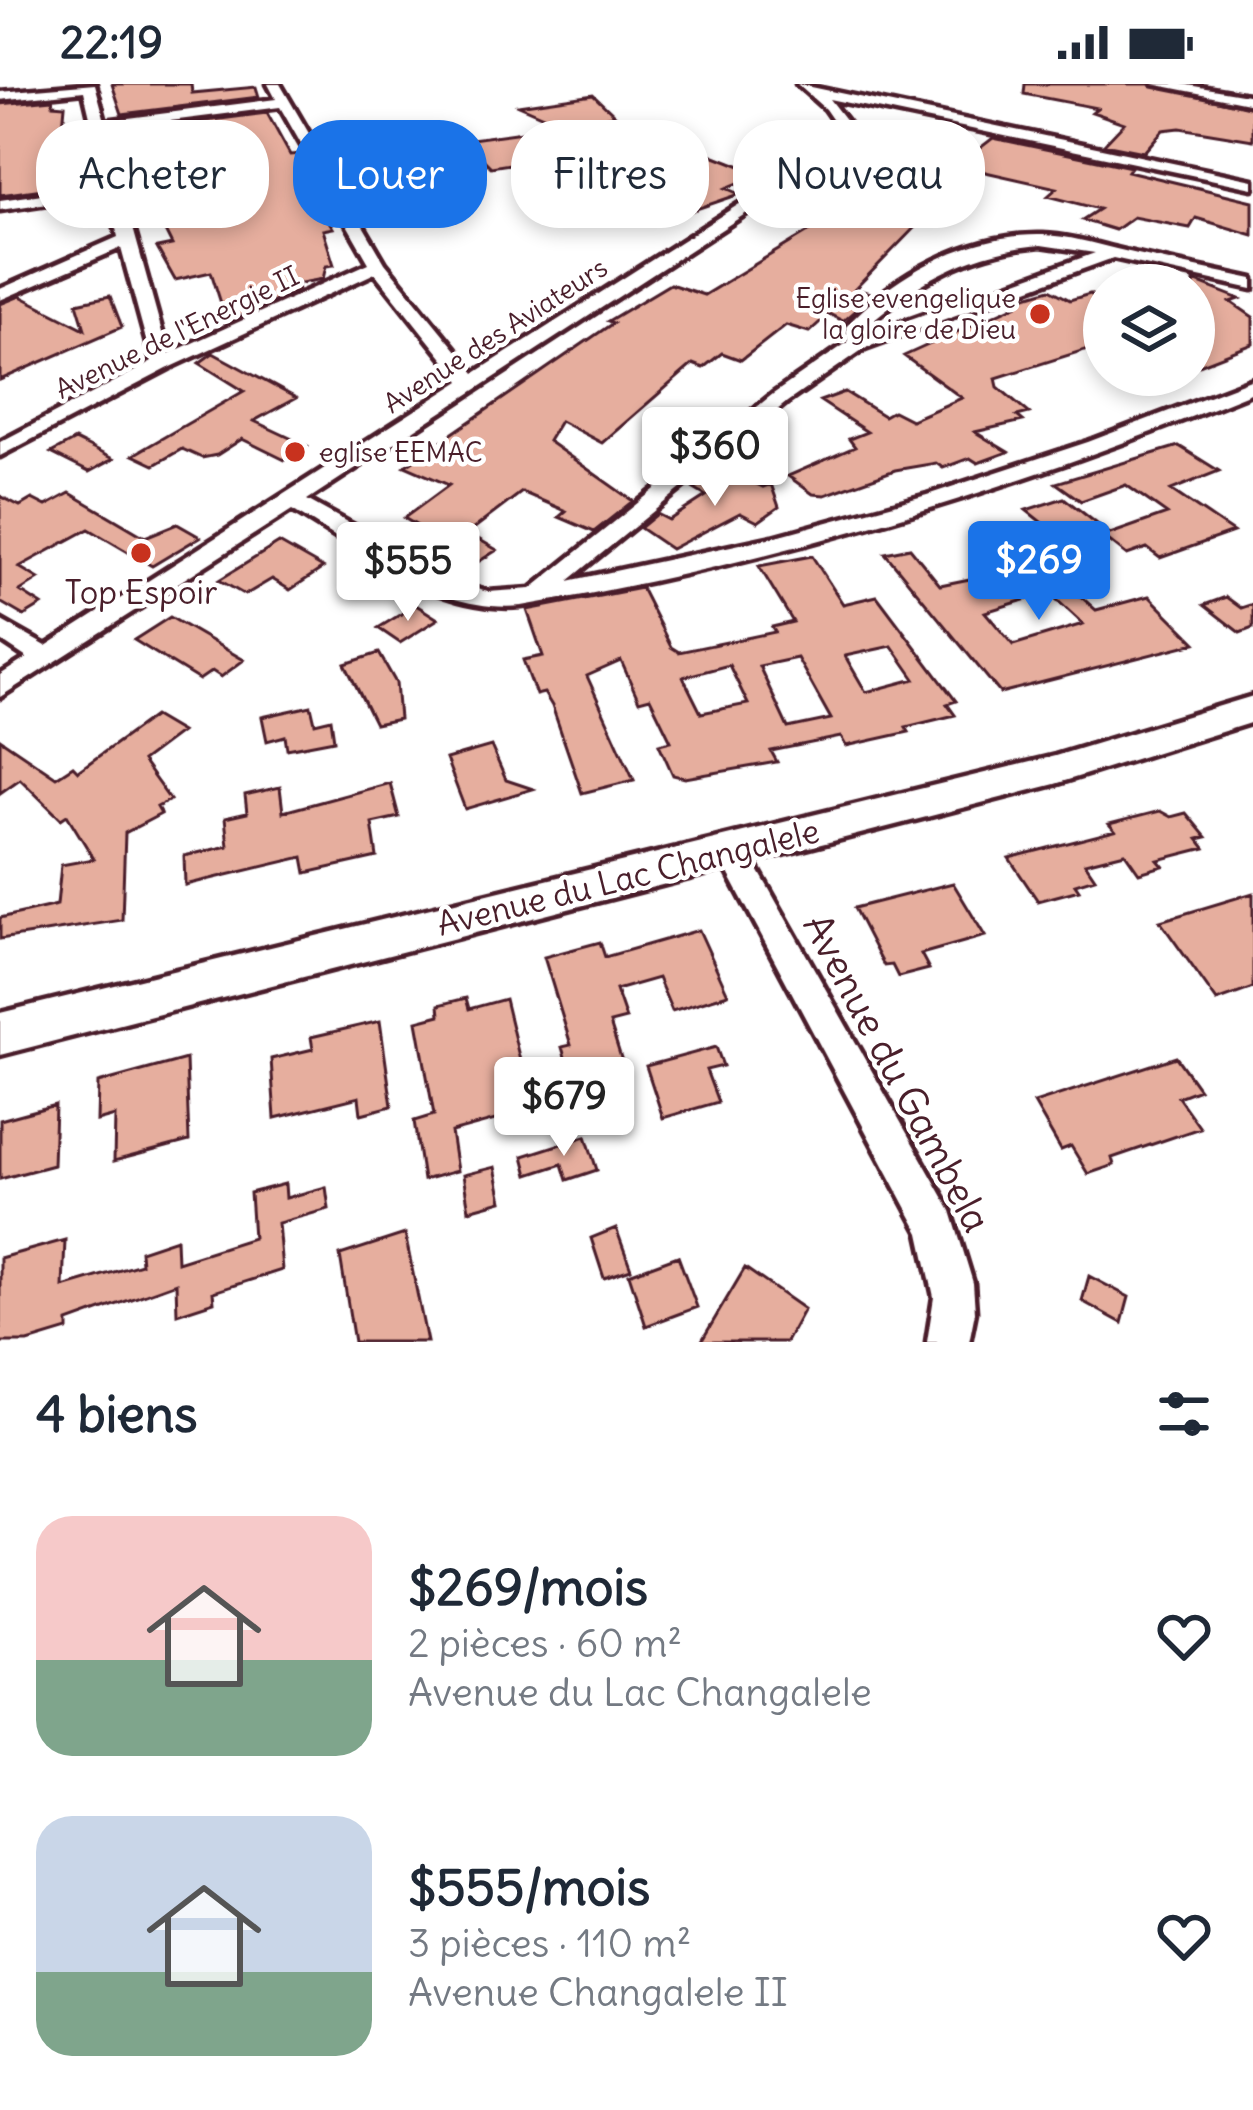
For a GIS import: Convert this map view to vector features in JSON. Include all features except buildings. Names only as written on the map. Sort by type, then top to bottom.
[{"type":"street","points":[[274,84],[378,265],[471,381]]},
{"type":"street","points":[[1160,84],[1253,100]]},
{"type":"street","points":[[0,96],[89,86],[99,120]]},
{"type":"street","name":"Avenue des Aviateurs","points":[[809,88],[1253,184]]},
{"type":"street","name":"Avenue des Aviateurs","points":[[0,688],[847,142],[847,127],[809,88]]},
{"type":"street","points":[[147,120],[285,102]]},
{"type":"street","points":[[0,206],[36,201]]},
{"type":"street","points":[[124,228],[162,364]]},
{"type":"street","points":[[858,344],[855,327],[885,298],[946,260],[1034,238],[1072,241],[1253,284]]},
{"type":"street","points":[[0,296],[126,240]]},
{"type":"street","points":[[538,593],[780,398],[858,344],[1112,253]]},
{"type":"street","name":"Avenue de l'Energie II","points":[[0,450],[162,364],[378,265]]},
{"type":"street","points":[[295,502],[468,597],[538,593],[904,512],[1112,445],[1253,385]]},
{"type":"street","points":[[0,628],[46,659]]},
{"type":"street","name":"Avenue du Lac Changalele","points":[[0,1034],[1055,770],[1253,709]]},
{"type":"street","name":"Avenue du Gambela","points":[[732,852],[937,1225],[951,1265],[956,1307],[947,1342]]},
{"type":"place","name":"Eglise evengelique la gloire de Dieu","points":[[1040,314]]},
{"type":"place","name":"eglise EEMAC","points":[[295,452]]},
{"type":"place","name":"Top Espoir","points":[[141,553]]}]
